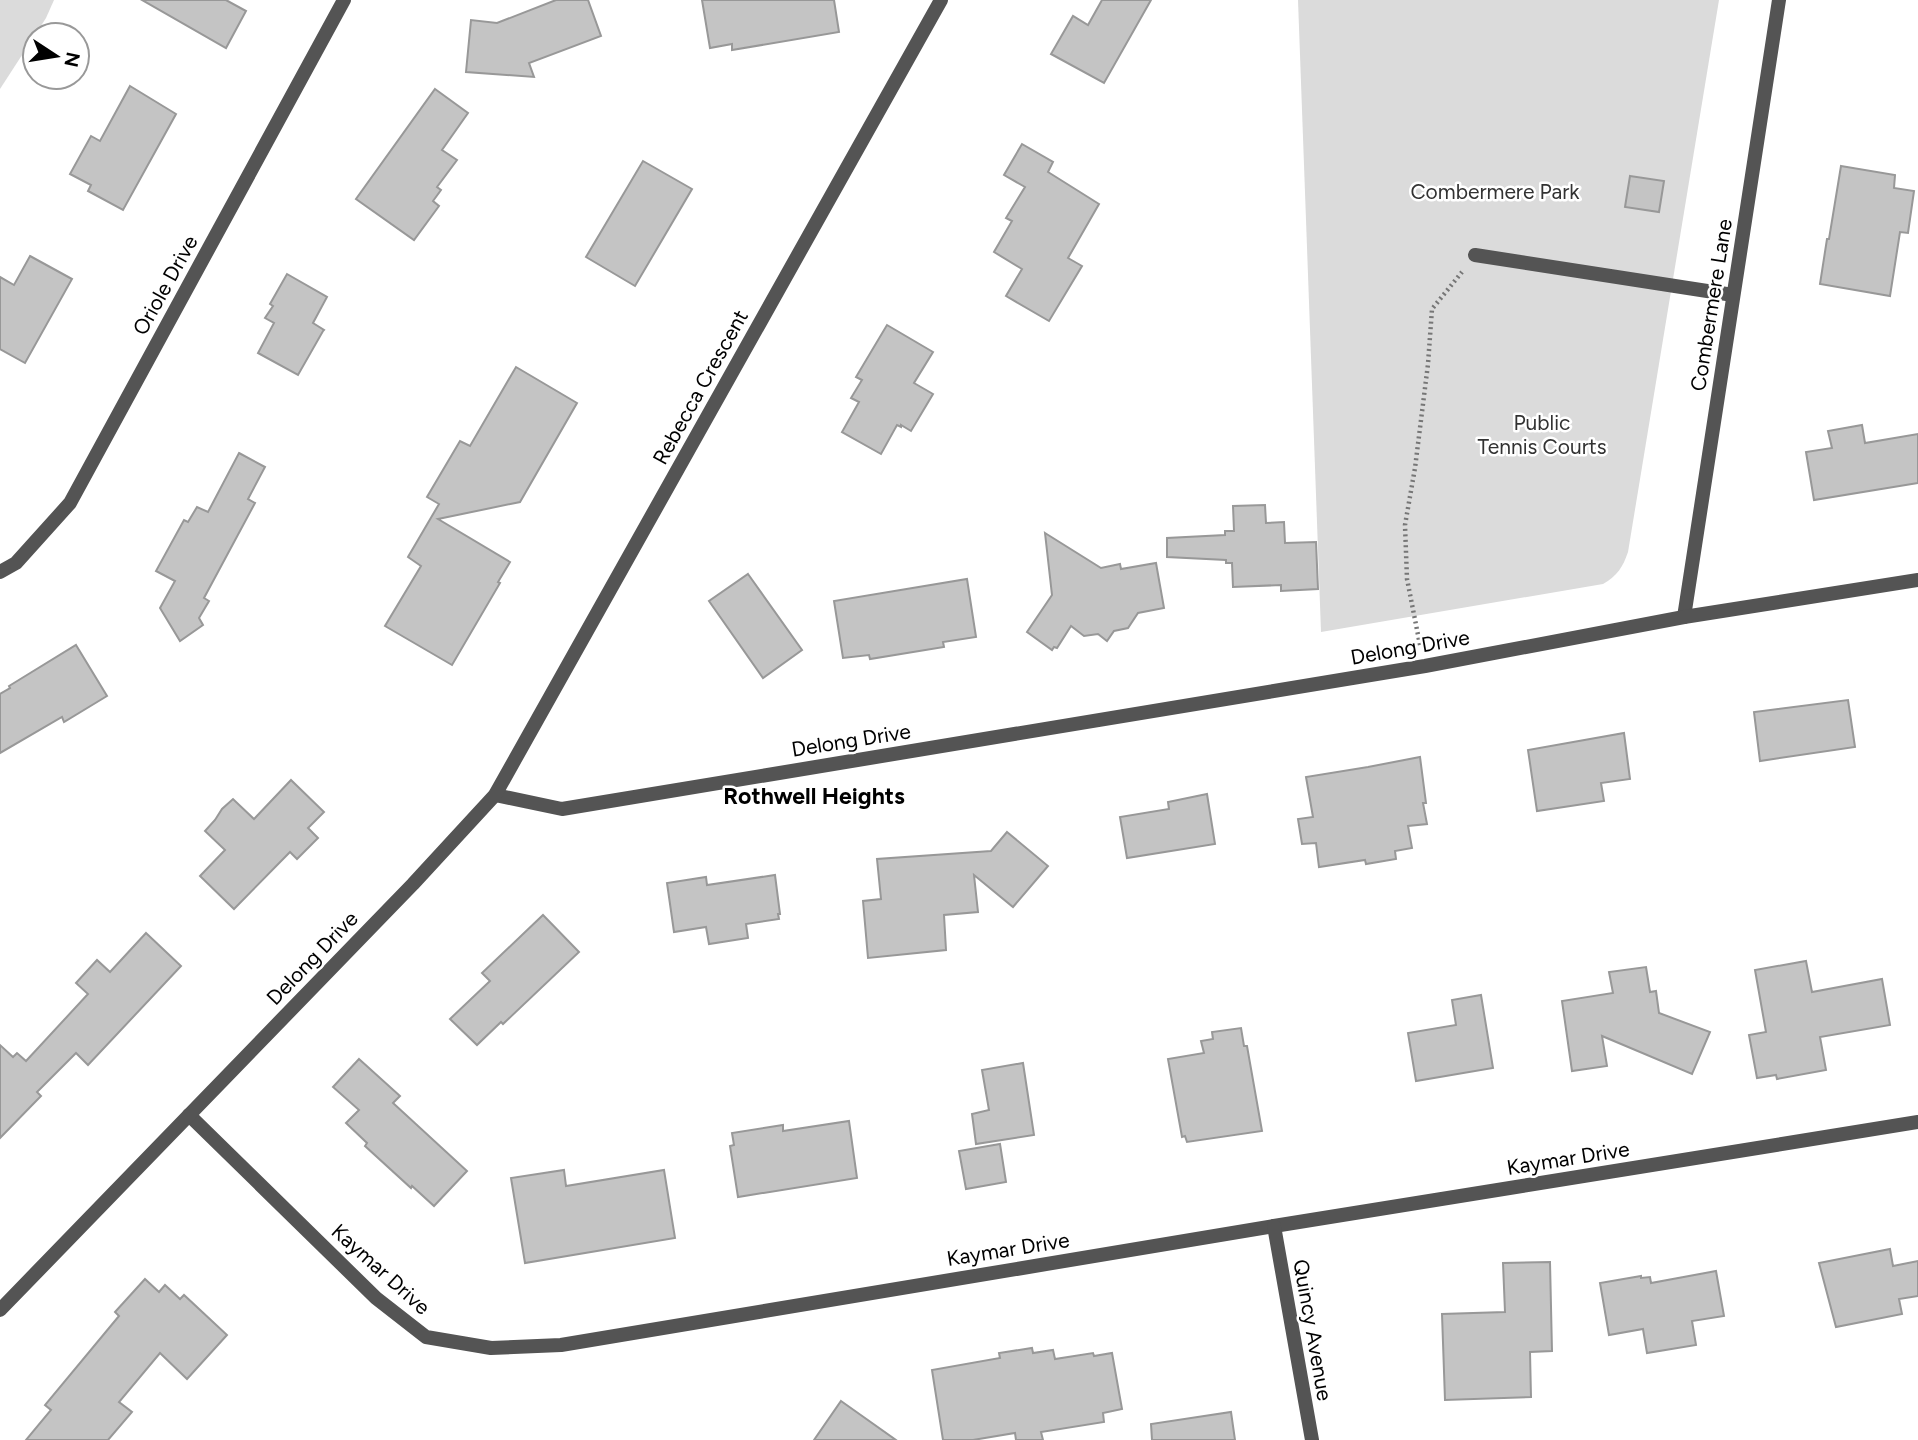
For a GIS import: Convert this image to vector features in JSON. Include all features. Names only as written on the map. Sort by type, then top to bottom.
[{"type":"street","name":"Oriole Drive","points":[[0,572],[16,563],[70,503],[344,0]]},
{"type":"street","name":"Rebecca Crescent","points":[[495,795],[941,0]]},
{"type":"street","name":"Combermere Lane","points":[[1684,617],[1779,0]]},
{"type":"street","points":[[1475,255],[1733,295]]},
{"type":"street","name":"Delong Drive","points":[[0,1310],[413,884],[495,795],[562,808],[1425,666],[1684,617],[1918,580]]},
{"type":"street","name":"Kaymar Drive","points":[[189,1115],[376,1298],[426,1338],[491,1349],[561,1345],[1918,1122]]},
{"type":"street","name":"Quincy Avenue","points":[[1273,1226],[1312,1440]]},
{"type":"path","points":[[1425,666],[1407,579],[1405,525],[1415,468],[1432,309],[1475,255]]},
{"type":"green space","points":[[0,0],[54,0],[44,21],[21,21],[21,57],[0,89]]},
{"type":"green space","name":"Combermere Park","points":[[1298,0],[1719,0],[1628,552],[1619,571],[1603,584],[1321,632]]},
{"type":"building","points":[[142,0],[226,0],[246,11],[226,48]]},
{"type":"building","points":[[556,0],[588,0],[601,36],[529,63],[534,77],[466,72],[471,20],[497,23]]},
{"type":"building","points":[[702,0],[834,0],[839,32],[732,50],[732,44],[710,48]]},
{"type":"building","points":[[1102,0],[1151,0],[1104,83],[1051,54],[1073,16],[1088,25]]},
{"type":"building","points":[[130,86],[176,114],[123,210],[88,191],[91,185],[70,174],[91,136],[100,141]]},
{"type":"building","points":[[435,89],[468,113],[442,150],[457,160],[437,187],[441,190],[433,201],[439,206],[414,240],[356,199]]},
{"type":"building","points":[[1022,144],[1053,162],[1048,172],[1099,204],[1068,258],[1082,266],[1049,321],[1006,296],[1022,269],[994,252],[1012,221],[1006,218],[1025,187],[1004,175]]},
{"type":"building","points":[[643,161],[692,189],[635,286],[586,257]]},
{"type":"building","points":[[1841,166],[1895,175],[1894,188],[1914,191],[1908,233],[1900,232],[1890,296],[1820,284]]},
{"type":"building","points":[[1630,176],[1664,181],[1659,212],[1625,207]]},
{"type":"building","points":[[30,256],[72,279],[25,363],[0,349],[0,277],[14,285]]},
{"type":"building","points":[[287,274],[327,297],[313,323],[324,330],[298,375],[258,353],[274,323],[265,318],[273,306],[270,304]]},
{"type":"building","points":[[887,325],[933,352],[914,383],[933,394],[911,431],[897,425],[881,454],[842,432],[859,402],[851,398],[862,380],[856,377]]},
{"type":"building","points":[[516,367],[577,403],[520,502],[438,519],[510,562],[452,665],[385,626],[421,566],[408,557],[439,504],[427,497],[460,441],[470,446]]},
{"type":"building","points":[[1862,425],[1865,443],[1918,434],[1918,483],[1814,500],[1806,452],[1832,448],[1828,431]]},
{"type":"building","points":[[239,453],[265,467],[248,499],[255,503],[204,598],[209,601],[199,618],[203,625],[180,641],[160,608],[175,581],[156,571],[184,520],[188,522],[197,507],[208,512]]},
{"type":"building","points":[[1265,505],[1266,523],[1284,522],[1285,543],[1316,542],[1318,589],[1281,591],[1281,585],[1233,587],[1232,563],[1226,563],[1226,560],[1167,557],[1167,538],[1225,535],[1225,531],[1234,531],[1233,506]]},
{"type":"building","points":[[1045,533],[1101,568],[1120,564],[1121,569],[1156,563],[1164,608],[1138,613],[1128,628],[1114,631],[1107,641],[1098,634],[1084,636],[1071,626],[1057,648],[1052,650],[1027,632],[1052,595]]},
{"type":"building","points":[[748,574],[802,650],[763,678],[709,601]]},
{"type":"building","points":[[967,579],[976,637],[943,642],[944,647],[870,659],[869,655],[843,658],[834,601]]},
{"type":"building","points":[[76,645],[107,696],[64,722],[62,717],[0,753],[0,694]]},
{"type":"building","points":[[1848,700],[1855,747],[1760,761],[1754,712]]},
{"type":"building","points":[[1624,733],[1630,779],[1601,783],[1604,801],[1537,811],[1528,750]]},
{"type":"building","points":[[1420,757],[1427,824],[1408,826],[1412,848],[1395,851],[1396,859],[1366,864],[1365,860],[1319,867],[1316,843],[1302,844],[1298,819],[1313,817],[1306,777]]},
{"type":"building","points":[[291,780],[324,812],[308,828],[318,838],[297,859],[290,852],[234,909],[200,876],[225,850],[205,831],[233,799],[254,819]]},
{"type":"building","points":[[1207,794],[1215,844],[1127,858],[1120,817],[1169,809],[1168,802]]},
{"type":"building","points":[[1007,832],[1048,866],[1013,907],[974,875],[978,912],[944,915],[946,950],[868,958],[863,901],[881,899],[877,859],[991,851]]},
{"type":"building","points":[[775,875],[779,919],[746,924],[748,938],[709,944],[706,927],[674,932],[667,883],[706,877],[707,885]]},
{"type":"building","points":[[543,915],[579,952],[477,1045],[450,1019],[490,981],[482,973]]},
{"type":"building","points":[[146,933],[181,966],[88,1065],[76,1053],[37,1092],[41,1096],[0,1138],[0,1045],[13,1057],[17,1053],[26,1061],[88,994],[76,983],[97,960],[110,972]]},
{"type":"building","points":[[1806,961],[1812,992],[1882,979],[1890,1025],[1820,1037],[1826,1070],[1777,1079],[1776,1075],[1757,1078],[1749,1035],[1766,1032],[1755,970]]},
{"type":"building","points":[[1646,967],[1650,992],[1656,991],[1659,1013],[1710,1032],[1692,1074],[1602,1036],[1607,1066],[1572,1071],[1562,1001],[1613,993],[1609,972]]},
{"type":"building","points":[[1481,995],[1493,1068],[1416,1081],[1408,1033],[1456,1025],[1452,1000]]},
{"type":"building","points":[[1241,1028],[1244,1046],[1247,1046],[1262,1131],[1187,1142],[1185,1136],[1182,1137],[1168,1059],[1204,1053],[1201,1041],[1213,1039],[1212,1032]]},
{"type":"building","points":[[359,1059],[400,1096],[393,1103],[467,1171],[434,1206],[365,1146],[367,1143],[346,1123],[359,1110],[333,1087]]},
{"type":"building","points":[[1023,1063],[1034,1135],[976,1144],[972,1114],[989,1110],[982,1070]]},
{"type":"building","points":[[849,1121],[857,1178],[738,1197],[730,1146],[734,1145],[732,1133],[783,1125],[783,1131]]},
{"type":"building","points":[[1000,1144],[1006,1182],[966,1189],[959,1151]]},
{"type":"building","points":[[564,1170],[566,1186],[664,1170],[675,1238],[525,1263],[511,1178]]},
{"type":"building","points":[[1890,1249],[1893,1266],[1918,1261],[1918,1296],[1899,1299],[1902,1314],[1836,1327],[1819,1263]]},
{"type":"building","points":[[1550,1262],[1552,1351],[1530,1352],[1531,1397],[1445,1400],[1442,1314],[1505,1312],[1503,1263]]},
{"type":"building","points":[[1716,1271],[1724,1316],[1692,1321],[1696,1345],[1647,1353],[1643,1329],[1609,1335],[1600,1283],[1641,1276],[1650,1277],[1651,1283]]},
{"type":"building","points":[[145,1279],[159,1292],[165,1285],[180,1299],[184,1295],[227,1335],[187,1379],[160,1353],[119,1402],[132,1412],[108,1440],[26,1440],[51,1410],[45,1405],[119,1316],[115,1312]]},
{"type":"building","points":[[1032,1348],[1033,1353],[1053,1350],[1055,1359],[1112,1353],[1122,1409],[1103,1413],[1104,1422],[1041,1432],[1043,1440],[1016,1440],[1015,1433],[973,1440],[943,1440],[932,1370],[1000,1358],[999,1353]]},
{"type":"building","points":[[841,1401],[896,1440],[814,1440]]},
{"type":"building","points":[[1231,1412],[1235,1440],[1152,1440],[1151,1424]]},
{"type":"district","name":"Rothwell Heights","points":[[814,796]]},
{"type":"park label","name":"Public Tennis Courts","points":[[1542,434]]}]
